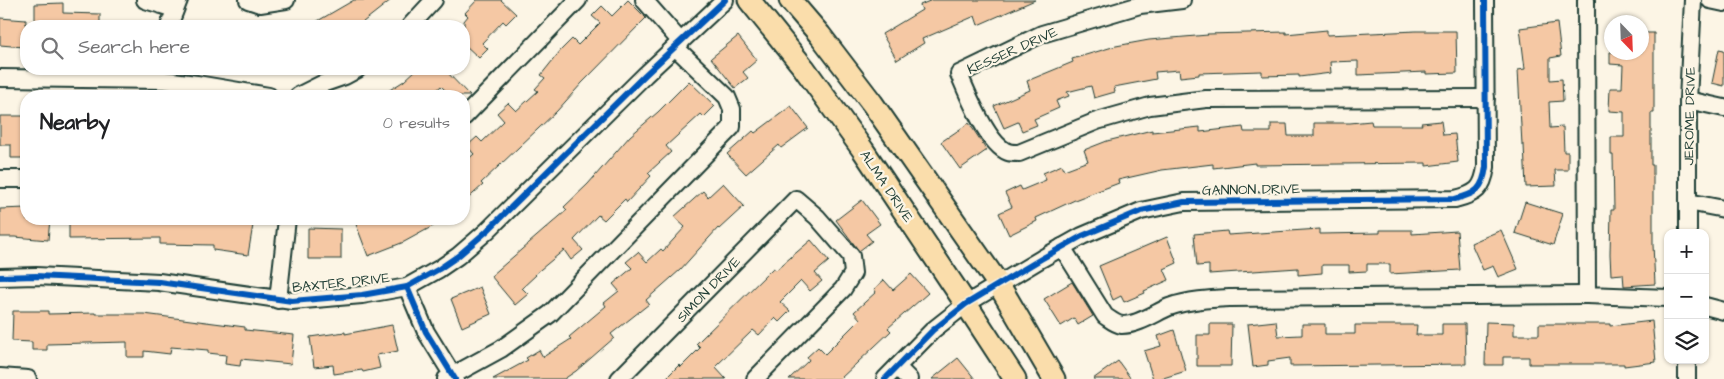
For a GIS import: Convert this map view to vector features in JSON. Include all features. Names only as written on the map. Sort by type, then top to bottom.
[{"type":"main road","name":"ALMA DRIVE","points":[[749,0],[804,68],[868,158],[1015,379]]},
{"type":"main road","points":[[790,0],[820,35],[872,103],[1000,285],[1054,379]]},
{"type":"street","points":[[146,0],[177,5],[171,20]]},
{"type":"street","points":[[248,0],[260,4],[286,0]]},
{"type":"street","points":[[416,20],[434,0]]},
{"type":"street","points":[[470,112],[578,0]]},
{"type":"street","points":[[408,286],[426,332],[451,378],[501,349],[550,314],[732,127],[732,109],[726,97],[678,44],[644,0]]},
{"type":"street","name":"BAXTER DRIVE","points":[[0,277],[36,276],[159,282],[292,301],[362,295],[408,286],[458,256],[488,231],[724,0]]},
{"type":"street","name":"KESSER DRIVE","points":[[1182,0],[1140,5],[1042,34],[959,74],[970,100],[996,142],[1007,152],[1019,153],[1106,118],[1150,106],[1206,99],[1486,98]]},
{"type":"street","name":"GANNON DRIVE","points":[[885,379],[933,330],[966,304],[1082,236],[1140,211],[1184,202],[1455,199],[1468,196],[1478,189],[1484,181],[1486,168],[1485,0]]},
{"type":"street","points":[[1586,0],[1586,295]]},
{"type":"street","name":"JEROME DRIVE","points":[[1688,229],[1688,100],[1693,0]]},
{"type":"street","points":[[1710,0],[1724,3]]},
{"type":"street","points":[[0,78],[123,75]]},
{"type":"street","points":[[167,75],[197,84],[233,90]]},
{"type":"street","points":[[310,90],[347,75]]},
{"type":"street","points":[[1688,100],[1724,108]]},
{"type":"street","points":[[0,179],[20,179]]},
{"type":"street","name":"SIMON DRIVE","points":[[620,379],[796,199],[817,217],[851,256],[853,273],[843,289],[755,379]]},
{"type":"street","points":[[1688,202],[1724,210]]},
{"type":"street","points":[[278,300],[286,225]]},
{"type":"street","points":[[1062,247],[1106,316],[1113,322],[1121,325],[1131,323],[1171,307],[1200,300],[1230,298],[1586,295],[1664,298]]},
{"type":"street","points":[[1709,307],[1724,311]]},
{"type":"street","points":[[1687,364],[1687,379]]},
{"type":"street","points":[[897,367],[909,379]]},
{"type":"street","points":[[0,377],[28,379]]},
{"type":"building","points":[[354,0],[391,0],[366,20],[319,20]]},
{"type":"building","points":[[477,0],[501,0],[516,14],[506,24],[503,21],[482,43],[488,49],[479,58],[470,50],[470,20],[465,20],[468,16],[465,13]]},
{"type":"building","points":[[628,0],[646,18],[557,111],[481,183],[483,185],[470,197],[470,158],[474,154],[470,149],[470,143],[477,137],[482,142],[504,121],[497,113],[508,103],[516,111],[538,91],[535,89],[545,78],[541,75],[561,50],[572,39],[578,45],[600,23],[592,16],[602,6],[612,16]]},
{"type":"building","points":[[932,0],[1035,0],[978,25],[975,16],[922,39],[924,43],[897,60],[882,34],[922,10],[920,5]]},
{"type":"building","points":[[63,3],[63,13],[100,14],[100,20],[35,20],[35,4]]},
{"type":"building","points":[[0,18],[26,20],[20,20],[20,47],[0,45]]},
{"type":"building","points":[[1557,23],[1561,56],[1550,58],[1550,80],[1562,79],[1563,101],[1549,102],[1550,128],[1563,127],[1564,152],[1568,152],[1568,170],[1555,170],[1556,186],[1526,187],[1518,70],[1525,69],[1520,28]]},
{"type":"building","points":[[1327,30],[1327,35],[1456,31],[1457,73],[1426,74],[1426,72],[1358,75],[1358,61],[1330,62],[1331,73],[1299,77],[1299,75],[1262,76],[1262,71],[1199,73],[1199,75],[1180,77],[1179,70],[1155,72],[1156,79],[1114,87],[1115,92],[1094,98],[1091,86],[1067,92],[1069,96],[1056,101],[1059,108],[1034,119],[1037,125],[1022,131],[1018,122],[1004,128],[994,106],[1030,90],[1027,81],[1073,62],[1072,59],[1116,46],[1149,40],[1207,34],[1286,32],[1286,34]]},
{"type":"building","points":[[1649,33],[1654,33],[1654,113],[1651,113],[1651,165],[1653,165],[1655,284],[1624,286],[1623,274],[1611,275],[1611,210],[1614,210],[1611,137],[1624,137],[1624,112],[1609,111],[1610,88],[1622,88],[1623,65],[1610,64],[1610,60],[1649,60]]},
{"type":"building","points":[[738,36],[757,60],[743,72],[748,78],[735,88],[711,58]]},
{"type":"building","points":[[1719,49],[1724,50],[1724,86],[1712,83]]},
{"type":"building","points":[[410,75],[450,75],[464,90],[445,90],[441,86],[437,90],[390,90]]},
{"type":"building","points":[[689,81],[715,106],[704,117],[701,114],[666,146],[671,152],[648,173],[651,176],[627,202],[625,199],[604,220],[598,215],[574,240],[583,250],[571,260],[564,250],[535,274],[522,288],[528,294],[515,305],[491,276],[567,210],[564,207],[588,184],[630,136],[658,112]]},
{"type":"building","points":[[791,106],[808,128],[781,148],[779,145],[746,174],[727,154],[753,131],[755,133]]},
{"type":"building","points":[[0,116],[20,116],[20,158],[11,158],[11,145],[0,145]]},
{"type":"building","points":[[1371,121],[1372,125],[1422,125],[1421,123],[1441,121],[1443,135],[1455,134],[1458,162],[1426,166],[1426,163],[1255,165],[1255,163],[1213,168],[1213,164],[1162,170],[1118,180],[1119,183],[1077,199],[1036,218],[1037,221],[1009,235],[999,213],[1012,207],[1005,193],[1020,186],[1022,190],[1046,180],[1043,173],[1062,165],[1064,170],[1088,161],[1084,150],[1107,141],[1152,130],[1152,132],[1200,127],[1200,132],[1243,127],[1244,132],[1271,132],[1271,124],[1287,124],[1288,136],[1314,136],[1314,123]]},
{"type":"building","points":[[969,123],[987,150],[960,169],[941,142]]},
{"type":"building","points":[[723,183],[744,206],[718,228],[680,270],[646,300],[649,304],[611,334],[614,338],[576,371],[564,379],[493,379],[528,360],[526,358],[539,350],[543,357],[571,339],[569,337],[606,306],[604,303],[619,291],[613,284],[632,268],[626,262],[638,252],[647,262],[661,249],[663,251],[685,227],[674,217],[703,191],[708,197]]},
{"type":"building","points":[[862,200],[880,224],[866,234],[872,241],[859,251],[836,220]]},
{"type":"building","points":[[1525,202],[1563,214],[1553,245],[1515,233]]},
{"type":"building","points":[[20,208],[20,225],[49,225],[48,240],[0,237],[0,209]]},
{"type":"building","points":[[69,225],[253,225],[248,255],[213,250],[213,245],[160,244],[160,238],[69,239]]},
{"type":"building","points":[[356,225],[435,225],[404,242],[368,256]]},
{"type":"building","points":[[308,228],[341,229],[341,259],[308,259]]},
{"type":"building","points":[[1320,229],[1320,234],[1380,233],[1380,230],[1412,230],[1412,234],[1457,231],[1460,270],[1390,274],[1390,264],[1367,264],[1367,271],[1349,272],[1349,265],[1322,265],[1322,273],[1298,275],[1298,268],[1209,274],[1209,265],[1197,266],[1194,234],[1227,231],[1228,235]]},
{"type":"building","points":[[1501,230],[1518,269],[1498,277],[1493,266],[1483,270],[1471,243]]},
{"type":"building","points":[[1167,237],[1177,263],[1164,269],[1169,280],[1124,302],[1121,296],[1113,300],[1099,266]]},
{"type":"building","points":[[811,240],[829,261],[815,273],[822,281],[810,291],[801,281],[780,302],[790,311],[779,322],[775,318],[759,335],[753,330],[715,367],[726,379],[665,379],[679,365],[681,367],[700,348],[696,344],[773,268],[776,270]]},
{"type":"building","points":[[911,274],[928,293],[888,328],[891,331],[840,379],[789,379],[809,360],[807,357],[818,347],[825,354],[860,319],[854,312],[876,292],[874,289],[884,280],[893,290]]},
{"type":"building","points":[[1072,282],[1093,316],[1078,325],[1074,318],[1061,326],[1044,299]]},
{"type":"building","points":[[480,287],[491,314],[462,327],[451,299]]},
{"type":"building","points":[[13,311],[48,311],[48,314],[144,314],[245,327],[245,330],[294,335],[291,364],[241,359],[240,366],[225,364],[226,355],[208,353],[208,350],[171,347],[170,354],[144,351],[144,357],[127,357],[127,342],[47,344],[47,350],[32,350],[32,342],[12,341]]},
{"type":"building","points":[[1276,321],[1278,336],[1302,335],[1302,324],[1325,324],[1325,334],[1355,334],[1355,325],[1417,325],[1416,335],[1442,335],[1442,324],[1465,324],[1466,364],[1290,366],[1290,358],[1268,361],[1268,365],[1253,367],[1248,324]]},
{"type":"building","points":[[1652,321],[1656,362],[1624,366],[1624,364],[1529,364],[1529,357],[1503,357],[1503,365],[1485,365],[1486,322],[1514,323],[1514,335],[1539,335],[1539,324],[1610,324],[1610,326]]},
{"type":"building","points":[[1210,324],[1232,324],[1231,366],[1197,366],[1197,335],[1210,335]]},
{"type":"building","points":[[392,325],[398,351],[377,355],[380,368],[363,372],[362,370],[334,374],[333,365],[314,367],[310,337],[345,332],[345,334]]},
{"type":"building","points":[[1174,330],[1186,371],[1160,379],[1153,379],[1144,351],[1161,346],[1158,336]]},
{"type":"building","points":[[958,358],[975,379],[932,379]]},
{"type":"building","points":[[1118,361],[1131,379],[1093,379]]},
{"type":"cycle path","points":[[0,277],[36,276],[159,282],[292,301],[362,295],[407,287],[458,256],[487,231],[645,75],[725,0]]},
{"type":"cycle path","points":[[885,379],[933,330],[966,304],[1082,236],[1141,211],[1184,202],[1455,199],[1473,192],[1483,181],[1486,167],[1485,0]]},
{"type":"cycle path","points":[[407,287],[426,332],[455,379]]}]
